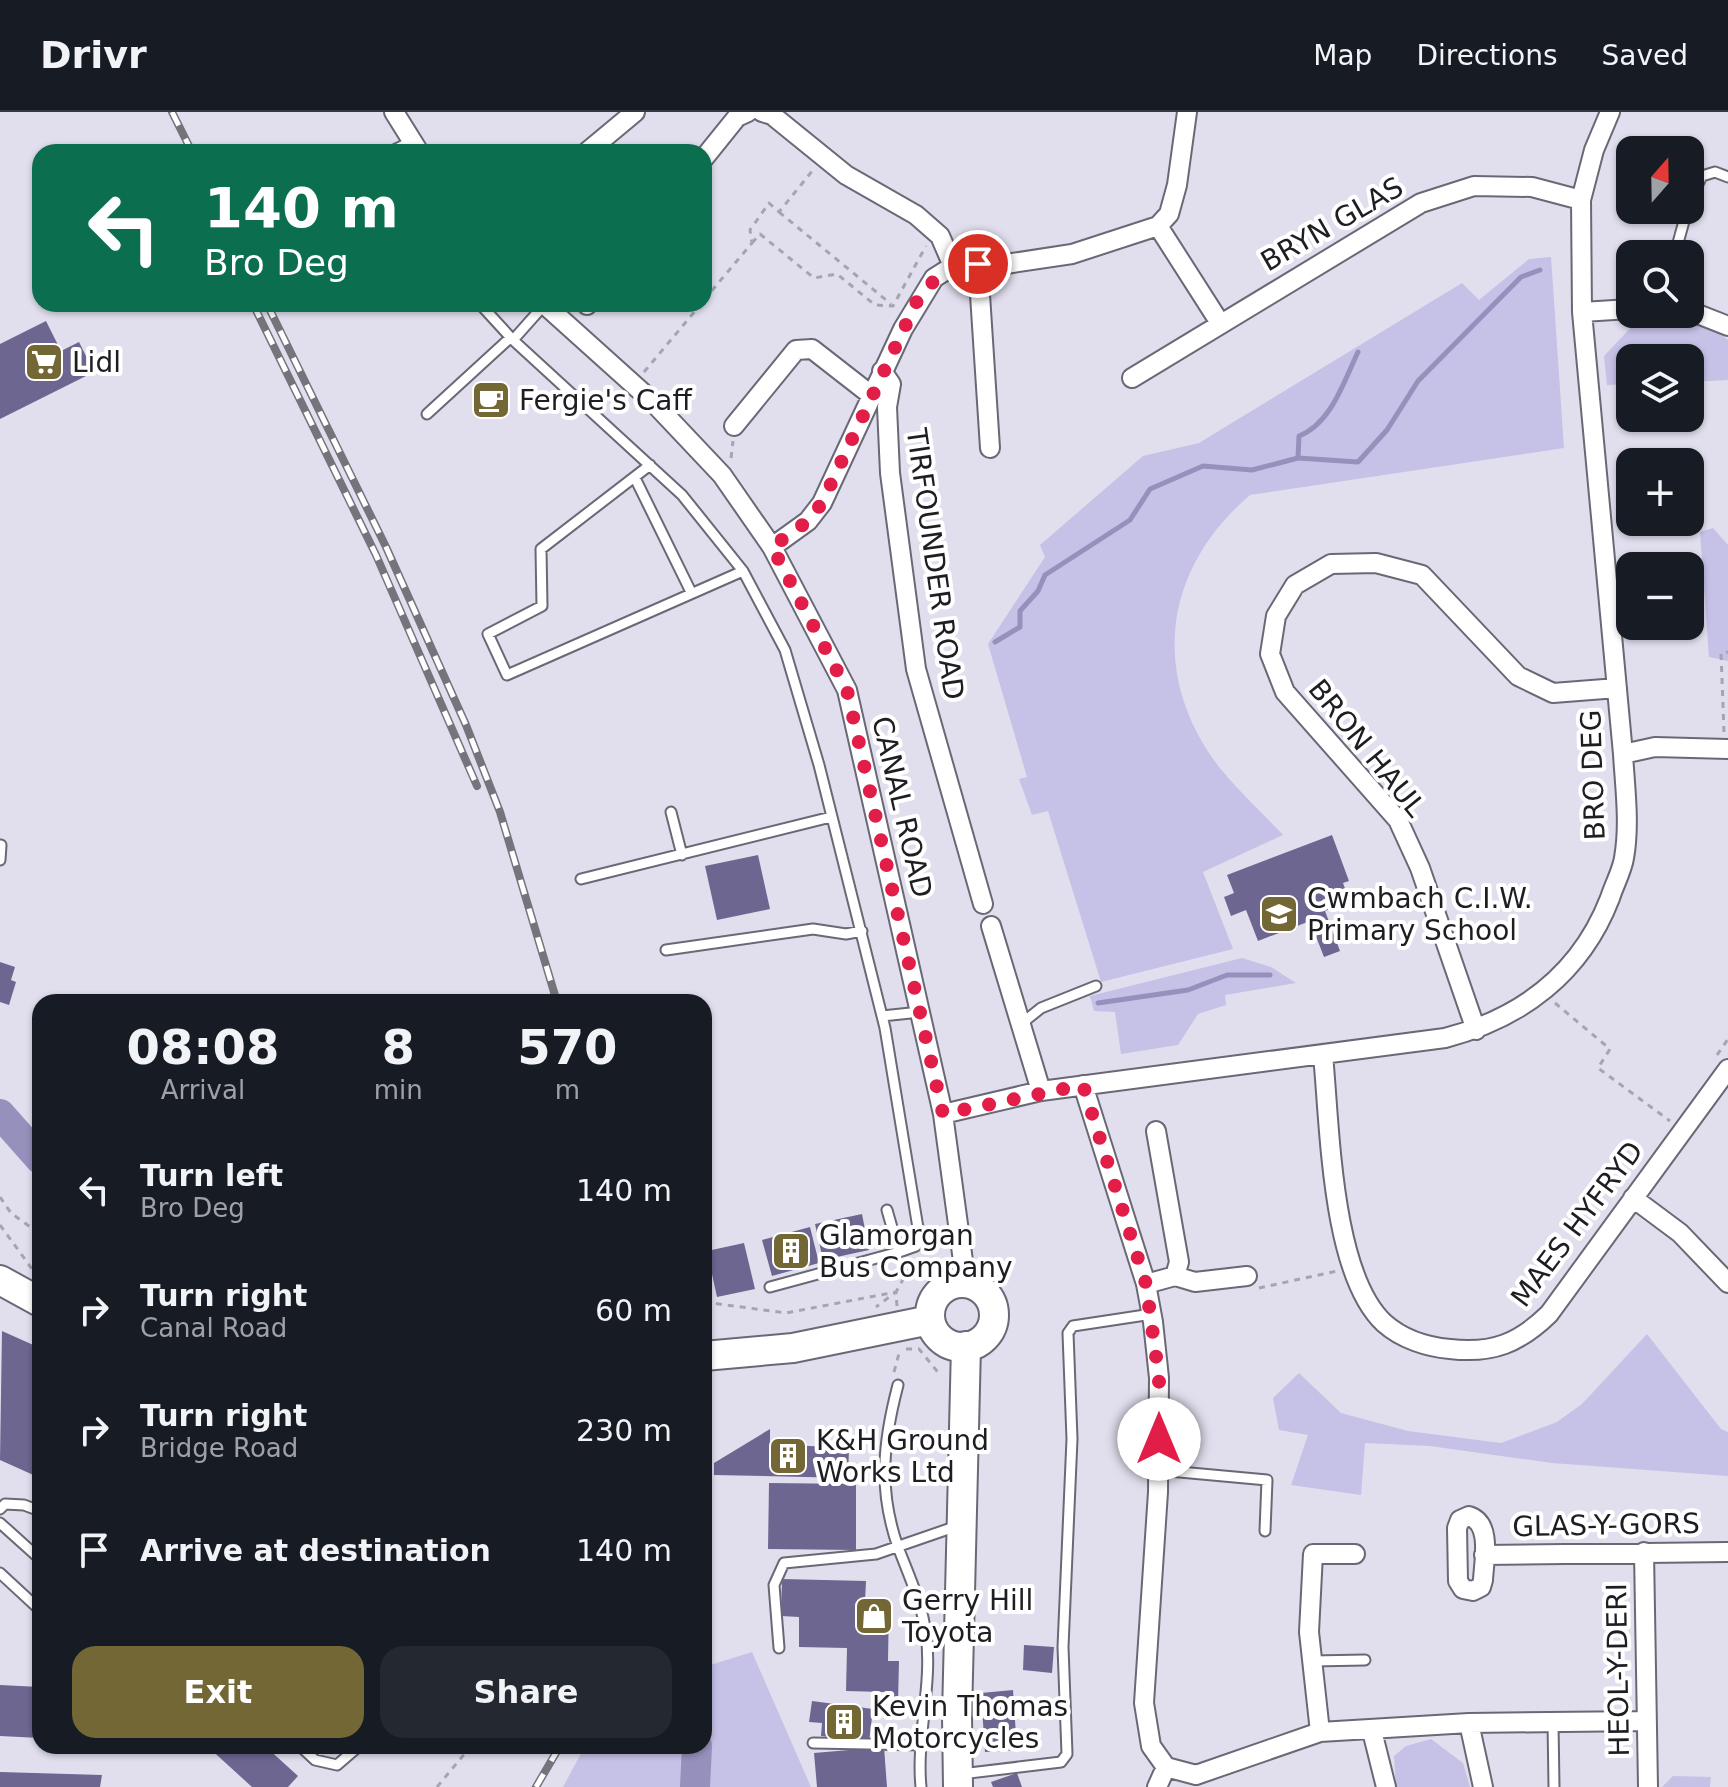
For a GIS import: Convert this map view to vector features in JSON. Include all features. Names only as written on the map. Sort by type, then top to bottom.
[{"type":"main road","points":[[0,1280],[32,1298]]},
{"type":"main road","points":[[956,1283],[966,1283],[984,1292],[990,1300],[993,1320],[984,1338],[966,1346],[956,1346],[939,1337],[930,1320],[933,1300],[939,1292],[956,1283]]},
{"type":"main road","points":[[712,1355],[793,1348],[930,1320]]},
{"type":"main road","points":[[958,1781],[966,1346]]},
{"type":"street","points":[[394,112],[414,144]]},
{"type":"street","points":[[597,144],[635,112]]},
{"type":"street","points":[[712,148],[737,117],[748,112]]},
{"type":"street","points":[[762,112],[772,115],[846,175],[916,215],[935,231],[953,266]]},
{"type":"street","points":[[772,547],[808,521],[822,503],[882,371],[934,278],[953,266],[1072,254],[1158,226],[1169,214],[1177,185],[1187,112]]},
{"type":"street","name":"BRO DEG","points":[[943,1114],[1041,1091],[1445,1038],[1476,1030],[1544,994],[1574,963],[1601,921],[1624,859],[1627,804],[1582,312],[1581,200],[1594,150],[1610,112]]},
{"type":"street","name":"BRYN GLAS","points":[[1132,378],[1421,203],[1474,186],[1532,187],[1581,200]]},
{"type":"street","points":[[1158,226],[1220,323]]},
{"type":"street","points":[[978,264],[990,448]]},
{"type":"street","points":[[1582,312],[1616,310]]},
{"type":"street","name":"CANAL ROAD","points":[[554,312],[634,384],[722,475],[772,547],[847,690],[943,1114],[966,1283]]},
{"type":"street","points":[[1704,317],[1728,326]]},
{"type":"street","points":[[734,426],[796,350],[812,349],[871,395]]},
{"type":"street","name":"TIRFOUNDER ROAD","points":[[882,371],[891,384],[887,407],[890,473],[916,669],[983,904]]},
{"type":"street","name":"BRON HAUL","points":[[1476,1030],[1420,868],[1398,820],[1285,692],[1270,654],[1276,616],[1295,585],[1331,564],[1376,563],[1422,575],[1518,676],[1553,693],[1617,688]]},
{"type":"street","points":[[1623,754],[1655,747],[1727,748]]},
{"type":"street","points":[[991,926],[1041,1091]]},
{"type":"street","name":"MAES HYFRYD","points":[[1323,1055],[1343,1239],[1360,1292],[1384,1324],[1425,1346],[1462,1351],[1498,1347],[1525,1337],[1549,1314],[1728,1069]]},
{"type":"street","points":[[1083,1085],[1146,1284],[1152,1314],[1159,1378],[1158,1470],[1144,1703],[1151,1746],[1166,1767],[1196,1775],[1320,1732],[1469,1723],[1645,1721]]},
{"type":"street","points":[[1156,1131],[1179,1262],[1175,1276]]},
{"type":"street","points":[[1633,1198],[1680,1233],[1728,1283]]},
{"type":"street","points":[[1146,1284],[1175,1276],[1195,1282],[1247,1276]]},
{"type":"street","name":"HEOL-Y-DERI","points":[[1644,1552],[1648,1787]]},
{"type":"street","name":"GLAS-Y-GORS","points":[[1484,1555],[1728,1552]]},
{"type":"street","points":[[1320,1732],[1309,1632],[1313,1554],[1355,1554]]},
{"type":"street","points":[[1469,1723],[1483,1787]]},
{"type":"street","points":[[1372,1731],[1386,1787]]},
{"type":"street","points":[[1157,1787],[1166,1767]]},
{"type":"lane","points":[[1704,175],[1715,172],[1728,177]]},
{"type":"lane","points":[[487,312],[511,339],[682,495],[743,571],[785,650],[862,931],[882,1016],[920,1240],[916,1246],[899,1252],[770,1287]]},
{"type":"lane","points":[[427,414],[537,312]]},
{"type":"lane","points":[[650,465],[541,549],[542,606],[488,634],[507,675],[687,593],[743,571]]},
{"type":"lane","points":[[635,478],[687,593]]},
{"type":"lane","points":[[671,812],[682,855]]},
{"type":"lane","points":[[581,879],[831,817]]},
{"type":"lane","points":[[0,860],[1,845]]},
{"type":"lane","points":[[666,950],[813,929],[846,934],[862,931]]},
{"type":"lane","points":[[1021,1024],[1041,1008],[1096,986]]},
{"type":"lane","points":[[882,1016],[920,1012]]},
{"type":"lane","points":[[887,1210],[899,1252]]},
{"type":"lane","points":[[958,1781],[1061,1762],[1067,1754],[1063,1647],[1072,1439],[1068,1333],[1073,1326],[1152,1314]]},
{"type":"lane","points":[[898,1385],[886,1431],[882,1471],[884,1498],[897,1545],[918,1595],[927,1636],[921,1787]]},
{"type":"lane","points":[[1158,1470],[1267,1480],[1265,1531]]},
{"type":"lane","points":[[0,1509],[5,1504],[32,1508]]},
{"type":"lane","points":[[0,1523],[32,1552]]},
{"type":"lane","points":[[779,1648],[774,1585],[784,1563],[876,1554],[963,1524]]},
{"type":"lane","points":[[0,1573],[32,1603]]},
{"type":"lane","points":[[1312,1661],[1365,1660]]},
{"type":"lane","points":[[1553,1722],[1554,1787]]},
{"type":"lane","points":[[813,1743],[923,1745]]},
{"type":"lane","points":[[309,1754],[315,1760],[337,1765],[350,1754]]},
{"type":"path","points":[[779,212],[824,157]]},
{"type":"path","points":[[752,243],[750,230],[769,203],[893,306]]},
{"type":"path","points":[[903,329],[891,322],[893,306],[935,231]]},
{"type":"path","points":[[712,290],[760,234],[814,278],[837,274],[875,305],[893,306]]},
{"type":"path","points":[[634,384],[694,312]]},
{"type":"path","points":[[1727,748],[1721,653],[1728,652]]},
{"type":"path","points":[[1544,994],[1610,1049],[1598,1068],[1671,1121]]},
{"type":"path","points":[[0,1197],[11,1213],[32,1228]]},
{"type":"path","points":[[0,1225],[32,1268]]},
{"type":"path","points":[[1247,1276],[1260,1289],[1352,1268]]},
{"type":"path","points":[[712,1303],[786,1313],[896,1292],[866,1312]]},
{"type":"path","points":[[437,1787],[464,1754]]},
{"type":"shaded area","points":[[1551,257],[1564,448],[1250,495],[1223,522],[1201,552],[1186,583],[1177,616],[1175,650],[1179,684],[1190,719],[1209,753],[1234,785],[1283,835],[1203,872],[1233,949],[1101,982],[1048,811],[1032,815],[1019,779],[1027,777],[988,644],[1045,557],[1040,545],[1143,456],[1199,443],[1462,283],[1479,300],[1529,259]]},
{"type":"shaded area","points":[[1704,324],[1708,325],[1728,340],[1728,380],[1704,381],[1704,344],[1616,344],[1616,385],[1607,385],[1604,356],[1630,328],[1704,328]]},
{"type":"shaded area","points":[[1713,528],[1728,545],[1728,661],[1709,657],[1704,552],[1701,552],[1700,536],[1704,536],[1704,531]]},
{"type":"shaded area","points":[[1242,958],[1271,967],[1296,983],[1225,995],[1226,1005],[1198,1014],[1178,1045],[1121,1054],[1115,1012],[1094,1011],[1090,996]]},
{"type":"shaded area","points":[[1647,1334],[1721,1429],[1728,1432],[1728,1476],[1552,1463],[1430,1446],[1365,1443],[1361,1495],[1291,1485],[1308,1435],[1279,1430],[1273,1398],[1299,1373],[1341,1413],[1408,1431],[1501,1443],[1557,1422],[1582,1404]]},
{"type":"shaded area","points":[[752,1652],[811,1787],[563,1787],[581,1754],[712,1754],[712,1664]]},
{"type":"shaded area","points":[[1431,1739],[1463,1763],[1470,1787],[1396,1787],[1394,1756],[1406,1746]]},
{"type":"shaded area","points":[[1673,1776],[1711,1777],[1710,1787],[1662,1787]]},
{"type":"building","name":"Lidl","points":[[46,321],[61,351],[79,342],[94,372],[0,419],[0,344]]},
{"type":"building","points":[[1332,835],[1349,881],[1343,883],[1350,902],[1325,911],[1340,951],[1324,957],[1310,921],[1258,941],[1246,910],[1231,916],[1224,897],[1234,893],[1227,875]]},
{"type":"building","points":[[758,855],[770,909],[717,920],[705,866]]},
{"type":"building","points":[[0,962],[15,967],[11,980],[16,982],[9,1005],[0,1002]]},
{"type":"building","points":[[862,1214],[869,1250],[823,1260],[815,1224]]},
{"type":"building","name":"Glamorgan Bus Company","points":[[810,1227],[819,1263],[772,1276],[762,1240]]},
{"type":"building","points":[[744,1243],[755,1289],[717,1297],[712,1274],[712,1250]]},
{"type":"building","points":[[2,1331],[32,1344],[32,1474],[0,1460]]},
{"type":"building","name":"K&H Ground Works Ltd","points":[[770,1429],[770,1444],[849,1448],[848,1478],[714,1475],[714,1463]]},
{"type":"building","points":[[769,1483],[856,1484],[856,1550],[768,1549]]},
{"type":"building","points":[[782,1579],[866,1581],[865,1601],[889,1602],[888,1661],[899,1661],[898,1703],[884,1703],[884,1692],[846,1691],[847,1648],[799,1647],[799,1617],[781,1616]]},
{"type":"building","points":[[1024,1645],[1054,1647],[1052,1673],[1023,1670]]},
{"type":"building","points":[[0,1685],[32,1687],[32,1738],[0,1736]]},
{"type":"building","points":[[1013,1690],[1017,1750],[985,1752],[981,1693]]},
{"type":"building","name":"Kevin Thomas Motorcycles","points":[[812,1701],[873,1709],[869,1742],[821,1736],[822,1723],[809,1722]]},
{"type":"building","points":[[884,1747],[887,1787],[817,1787],[814,1753]]},
{"type":"building","points":[[216,1754],[274,1754],[298,1776],[288,1787],[252,1787]]},
{"type":"building","points":[[0,1772],[102,1775],[100,1787],[0,1787]]},
{"type":"building","points":[[1017,1773],[1022,1787],[993,1787],[991,1782]]},
{"type":"waterway","points":[[995,642],[1020,627],[1020,611],[1038,591],[1045,575],[1130,520],[1150,489],[1203,466],[1252,470],[1298,458],[1358,462],[1387,430],[1418,381],[1521,277],[1540,270]]},
{"type":"waterway","points":[[1298,458],[1299,436],[1320,422],[1328,412],[1358,352]]},
{"type":"waterway","points":[[1098,1003],[1188,990],[1227,975],[1270,975]]},
{"type":"waterway","points":[[0,1114],[32,1150]]},
{"type":"waterway","points":[[695,1787],[697,1754]]},
{"type":"railway","points":[[172,112],[188,144]]},
{"type":"railway","points":[[257,312],[376,555],[477,786]]},
{"type":"railway","points":[[271,312],[386,547],[466,725],[500,812],[555,994]]},
{"type":"railway","points":[[536,1787],[555,1754]]},
{"type":"place","name":"Lidl","points":[[44,362]]},
{"type":"place","name":"Fergie's Caff","points":[[491,400]]},
{"type":"place","name":"Cwmbach C.I.W. Primary School","points":[[1279,914]]},
{"type":"place","name":"Glamorgan Bus Company","points":[[791,1251]]},
{"type":"place","name":"K&H Ground Works Ltd","points":[[788,1456]]},
{"type":"place","name":"Gerry Hill Toyota","points":[[874,1616]]},
{"type":"place","name":"Kevin Thomas Motorcycles","points":[[844,1722]]},
{"type":"route","points":[[978,264],[953,266],[934,278],[917,301],[822,503],[808,521],[772,547],[847,690],[943,1114],[1041,1091],[1083,1085],[1146,1284],[1159,1378],[1159,1439]]}]
